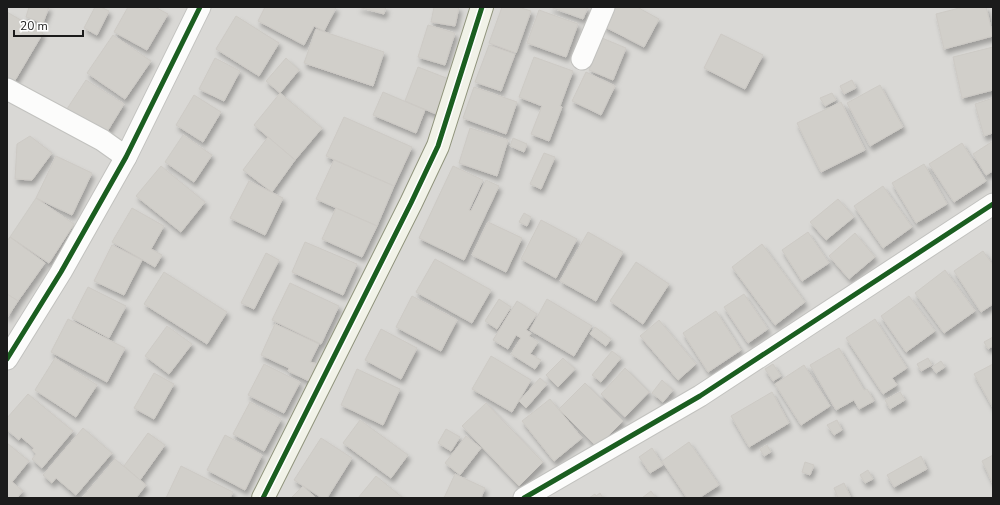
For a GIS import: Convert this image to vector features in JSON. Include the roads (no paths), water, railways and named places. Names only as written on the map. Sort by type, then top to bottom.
[{"type":"street","points":[[7,360],[61,272],[126,157],[200,7]]},
{"type":"street","points":[[263,498],[438,146],[482,7]]},
{"type":"street","points":[[582,59],[604,7]]},
{"type":"street","points":[[7,89],[102,140],[126,157]]},
{"type":"street","points":[[524,498],[700,396],[993,204]]}]
